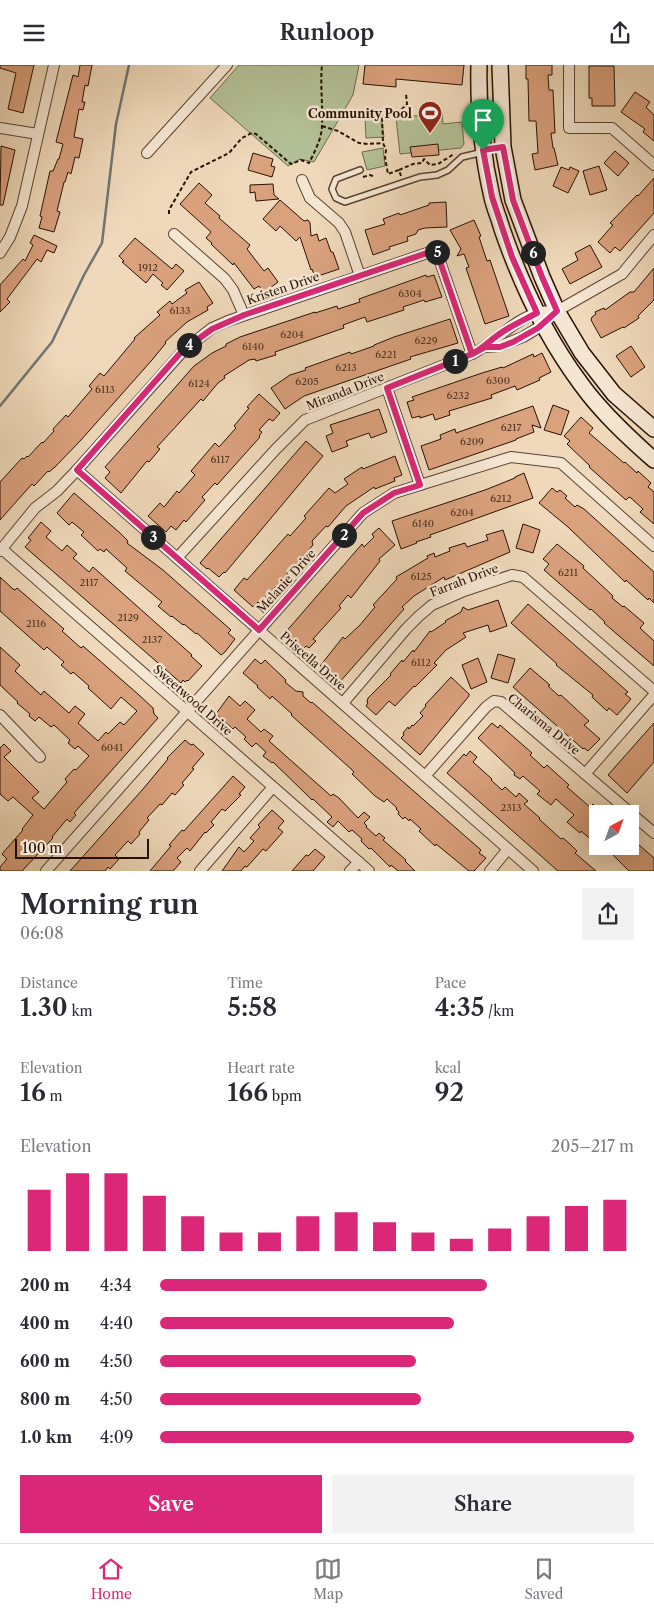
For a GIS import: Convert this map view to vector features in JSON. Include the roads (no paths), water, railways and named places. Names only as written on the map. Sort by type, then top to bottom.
[{"type":"main road","points":[[479,65],[478,96],[483,150],[492,197],[512,257],[540,319],[581,385],[611,419],[654,460]]},
{"type":"main road","points":[[500,65],[503,147],[513,200],[542,277],[557,311],[582,353],[614,394],[654,429]]},
{"type":"street","points":[[0,253],[10,237],[22,206],[54,65]]},
{"type":"street","points":[[147,153],[227,65]]},
{"type":"street","points":[[569,65],[569,128],[612,128],[654,165]]},
{"type":"street","points":[[0,128],[38,134]]},
{"type":"street","points":[[302,180],[310,198],[339,223],[345,232],[360,276]]},
{"type":"street","points":[[174,234],[225,279],[233,290],[244,315]]},
{"type":"street","name":"Miranda Drive","points":[[177,558],[276,449],[305,420],[472,354],[485,347],[497,336],[557,311],[622,274],[654,235]]},
{"type":"street","name":"Kristen Drive","points":[[1,550],[35,508],[57,491],[77,470],[182,351],[212,329],[244,315],[436,250],[472,354]]},
{"type":"street","name":"Miranda Drive","points":[[485,347],[500,347],[513,342],[540,319]]},
{"type":"street","points":[[387,388],[420,485]]},
{"type":"street","name":"Melanie Drive","points":[[46,871],[363,513],[394,493],[511,457],[561,463],[654,546]]},
{"type":"street","name":"Priscella Drive","points":[[77,470],[533,871]]},
{"type":"street","name":"Sweetwood Drive","points":[[1,550],[368,871]]},
{"type":"street","name":"Farrah Drive","points":[[343,703],[406,629],[432,605],[464,591],[512,575],[523,577],[654,691]]},
{"type":"street","points":[[585,774],[654,695]]},
{"type":"street","name":"Charisma Drive","points":[[425,776],[486,707],[494,701],[501,702],[654,833]]},
{"type":"street","points":[[0,715],[40,757]]},
{"type":"street","points":[[200,871],[273,787]]},
{"type":"street","points":[[490,871],[508,849]]},
{"type":"street","points":[[350,871],[359,862]]},
{"type":"lane","points":[[360,170],[336,179],[332,189],[336,198],[345,201],[420,177],[437,175],[448,170],[462,157],[483,150],[503,147]]},
{"type":"waterway","points":[[0,406],[52,342],[84,275],[102,243],[116,124],[129,65]]},
{"type":"place","name":"Community Pool","points":[[430,134]]}]
